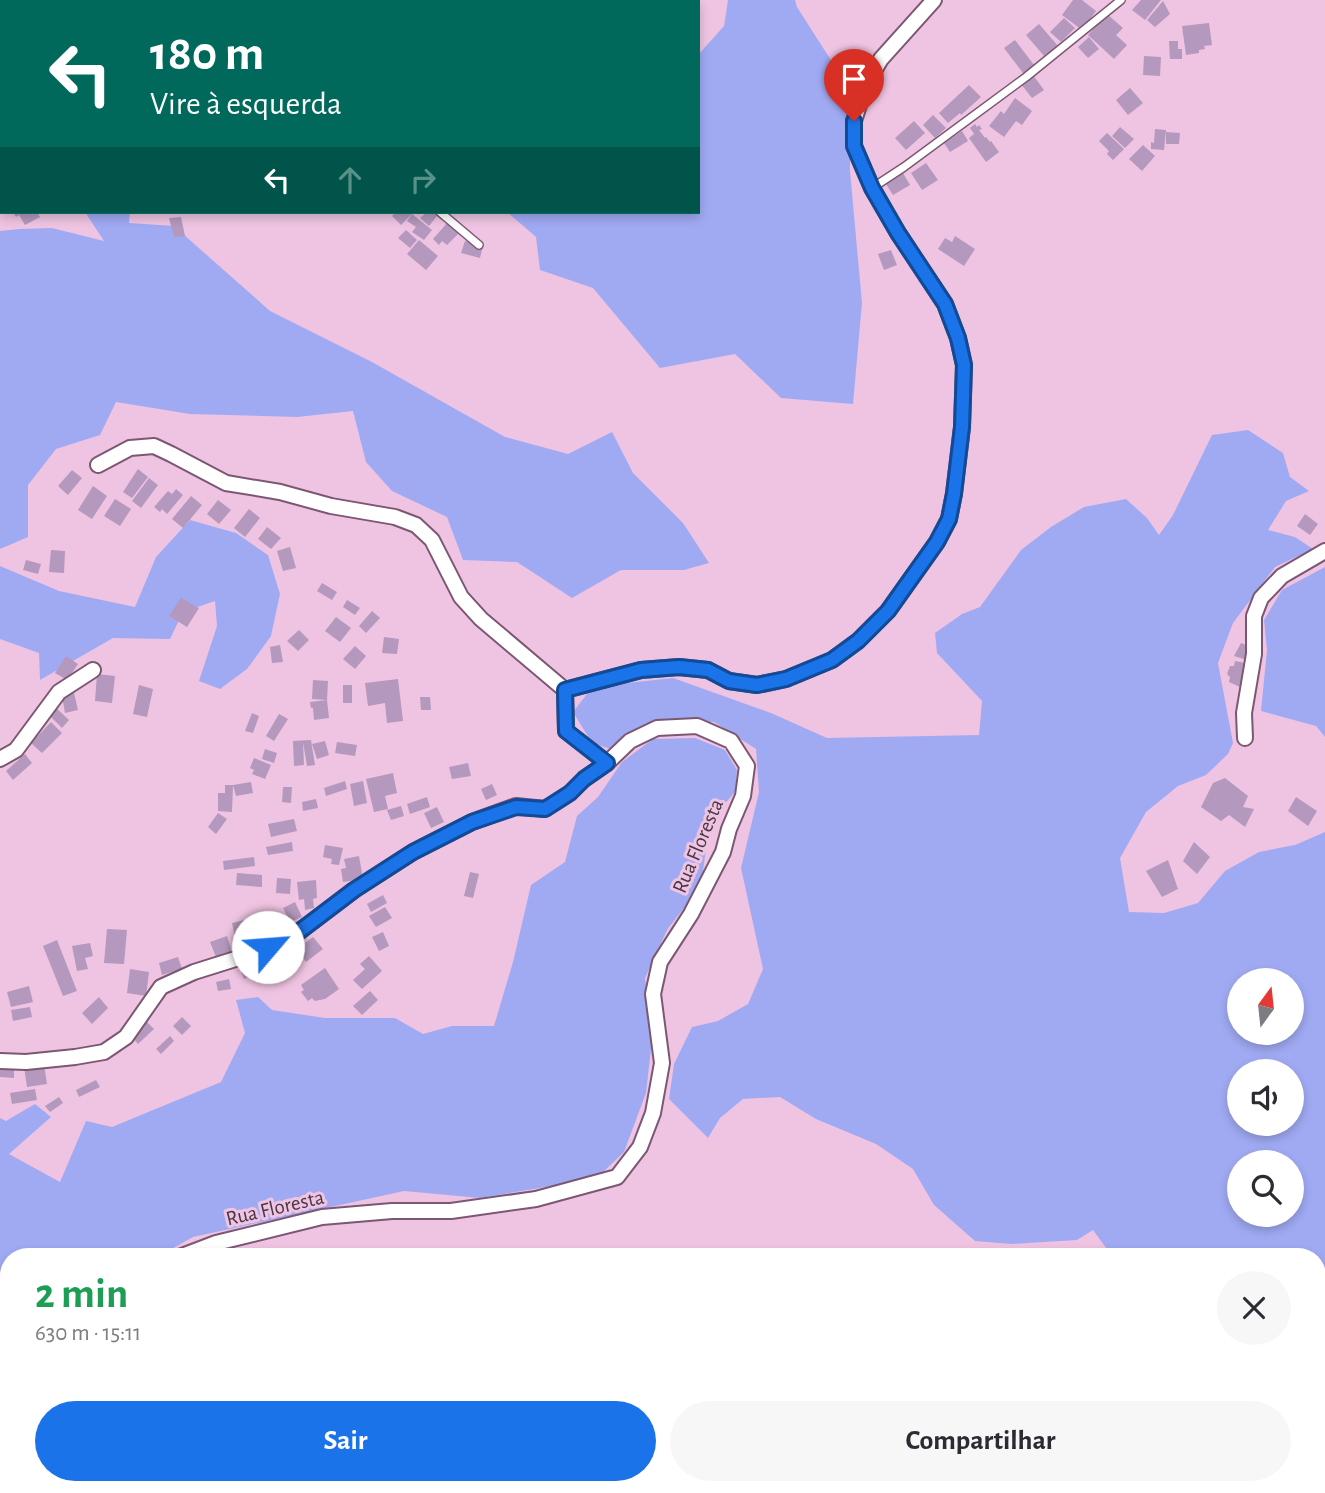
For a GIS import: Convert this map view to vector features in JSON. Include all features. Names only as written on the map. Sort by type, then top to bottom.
[{"type":"street","points":[[565,690],[641,670],[679,667],[708,670],[729,681],[757,685],[786,679],[832,660],[858,641],[888,611],[937,542],[949,519],[954,494],[962,427],[964,365],[958,338],[945,304],[872,188],[854,146],[854,121],[865,86],[881,59],[934,0]]},
{"type":"street","points":[[99,465],[131,448],[154,446],[226,483],[395,517],[416,525],[432,540],[461,597],[481,619],[565,690],[566,731],[607,763]]},
{"type":"street","points":[[1245,738],[1244,713],[1254,654],[1254,616],[1261,598],[1282,576],[1325,551]]},
{"type":"street","points":[[0,759],[16,750],[59,692],[93,670]]},
{"type":"street","name":"Rua Floresta","points":[[0,1061],[26,1062],[104,1052],[126,1037],[161,987],[194,972],[292,937],[354,890],[413,852],[472,822],[516,807],[545,809],[570,793],[630,741],[657,727],[698,726],[731,741],[747,766],[743,796],[723,852],[691,914],[660,962],[653,994],[662,1063],[653,1113],[640,1147],[617,1177],[536,1199],[451,1211],[392,1211],[322,1216],[201,1248]]},
{"type":"lane","points":[[872,188],[1026,77],[1121,0]]},
{"type":"lane","points":[[442,214],[480,245]]},
{"type":"shaded area","points":[[728,0],[795,0],[850,90],[850,171],[862,303],[853,404],[781,398],[735,354],[660,368],[593,288],[540,270],[536,237],[509,214],[700,214],[700,53],[724,26]]},
{"type":"shaded area","points":[[86,214],[130,214],[129,223],[174,226],[270,311],[372,362],[505,437],[568,454],[612,432],[633,473],[683,523],[709,563],[684,570],[621,570],[572,598],[517,562],[463,560],[447,517],[392,491],[366,462],[353,411],[297,417],[190,414],[116,402],[100,435],[56,449],[28,485],[28,537],[0,549],[0,231],[52,228],[104,241]]},
{"type":"shaded area","points":[[1248,430],[1283,453],[1290,477],[1309,491],[1286,501],[1268,530],[1295,537],[1313,549],[1275,567],[1233,623],[1218,663],[1233,743],[1228,754],[1206,775],[1178,786],[1146,812],[1120,858],[1129,912],[1164,913],[1198,903],[1225,871],[1259,852],[1295,845],[1325,832],[1325,1248],[1106,1248],[1093,1230],[1077,1240],[1011,1244],[975,1241],[934,1205],[913,1169],[876,1144],[816,1119],[780,1097],[743,1099],[720,1118],[708,1138],[669,1099],[674,1064],[692,1027],[718,1021],[748,1004],[763,969],[741,868],[759,792],[756,749],[714,722],[656,721],[610,749],[592,743],[573,712],[587,694],[618,684],[673,678],[771,713],[827,738],[979,735],[982,701],[937,653],[935,633],[962,614],[980,607],[1021,550],[1084,507],[1126,499],[1147,518],[1159,535],[1173,515],[1212,435]]},
{"type":"shaded area","points":[[190,520],[236,533],[268,555],[280,594],[271,636],[247,669],[220,689],[199,681],[217,626],[215,601],[183,612],[170,639],[113,638],[40,680],[39,653],[0,639],[0,566],[59,591],[135,607],[156,557]]},
{"type":"shaded area","points":[[1325,567],[1325,737],[1316,726],[1261,711],[1267,650],[1264,620],[1282,590]]},
{"type":"shaded area","points":[[695,738],[725,750],[737,770],[735,792],[710,821],[703,871],[696,892],[667,930],[645,978],[653,1032],[646,1093],[624,1152],[600,1175],[480,1198],[404,1191],[193,1237],[173,1248],[0,1248],[0,1118],[6,1121],[35,1104],[51,1117],[9,1154],[60,1182],[86,1121],[112,1127],[221,1082],[245,1033],[236,1000],[258,997],[272,1010],[325,1018],[395,1018],[423,1034],[452,1026],[494,1026],[513,962],[531,885],[565,862],[577,816],[598,797],[622,762],[653,739]]},
{"type":"building","points":[[1073,0],[1082,0],[1096,11],[1082,30],[1062,15]]},
{"type":"building","points":[[1141,0],[1161,0],[1145,20],[1132,10]]},
{"type":"building","points":[[1163,1],[1170,14],[1155,27],[1147,20]]},
{"type":"building","points":[[1107,14],[1123,28],[1116,35],[1127,45],[1114,59],[1088,35]]},
{"type":"building","points":[[1064,18],[1075,28],[1061,42],[1050,32]]},
{"type":"building","points":[[1209,23],[1212,45],[1204,46],[1205,49],[1199,50],[1199,53],[1186,55],[1182,26]]},
{"type":"building","points":[[1039,24],[1058,46],[1045,57],[1026,35]]},
{"type":"building","points":[[1089,37],[1099,49],[1088,58],[1078,47]]},
{"type":"building","points":[[1015,40],[1034,65],[1023,73],[1004,48]]},
{"type":"building","points":[[1169,41],[1178,41],[1178,49],[1182,49],[1182,59],[1170,59]]},
{"type":"building","points":[[1144,56],[1161,57],[1160,76],[1143,75]]},
{"type":"building","points":[[1033,75],[1044,90],[1032,98],[1021,84]]},
{"type":"building","points":[[969,85],[981,97],[948,123],[939,113]]},
{"type":"building","points":[[1130,88],[1143,103],[1128,115],[1116,100]]},
{"type":"building","points":[[1015,98],[1032,111],[1022,125],[1016,121],[1004,137],[989,126],[1001,111],[1004,114]]},
{"type":"building","points":[[933,115],[946,128],[935,138],[923,125]]},
{"type":"building","points":[[914,121],[925,133],[906,150],[895,138]]},
{"type":"building","points":[[975,124],[977,127],[979,125],[982,129],[979,130],[999,152],[986,162],[969,138],[974,134],[970,128]]},
{"type":"building","points":[[1120,127],[1134,139],[1125,148],[1112,136]]},
{"type":"building","points":[[1155,129],[1166,130],[1164,150],[1151,149]]},
{"type":"building","points":[[962,131],[968,141],[950,152],[944,143]]},
{"type":"building","points":[[1166,132],[1180,133],[1179,144],[1166,144]]},
{"type":"building","points":[[1107,133],[1124,149],[1113,160],[1107,154],[1109,151],[1099,141]]},
{"type":"building","points":[[1143,145],[1155,156],[1142,171],[1129,159]]},
{"type":"building","points":[[926,163],[938,180],[922,190],[911,173]]},
{"type":"building","points":[[903,173],[910,185],[893,195],[886,184]]},
{"type":"building","points":[[14,214],[38,214],[40,217],[25,225],[19,215],[16,217]]},
{"type":"building","points":[[394,214],[412,214],[401,225],[392,216]]},
{"type":"building","points":[[412,214],[432,230],[424,240],[412,232],[416,227],[407,221]]},
{"type":"building","points":[[425,214],[444,216],[441,220],[437,216],[429,226],[420,218]]},
{"type":"building","points":[[181,217],[185,236],[174,237],[169,218]]},
{"type":"building","points":[[448,222],[459,233],[447,245],[442,241],[439,245],[433,239]]},
{"type":"building","points":[[406,230],[417,240],[410,248],[398,238]]},
{"type":"building","points":[[955,236],[975,249],[964,266],[938,249],[945,238],[952,242]]},
{"type":"building","points":[[419,240],[438,256],[426,270],[407,254]]},
{"type":"building","points":[[465,241],[483,246],[480,258],[461,253]]},
{"type":"building","points":[[891,250],[897,265],[884,270],[878,254]]},
{"type":"building","points":[[138,469],[148,477],[132,498],[123,492]]},
{"type":"building","points":[[72,470],[82,478],[68,495],[58,486]]},
{"type":"building","points":[[149,478],[158,485],[141,508],[132,501]]},
{"type":"building","points":[[93,486],[107,496],[92,519],[78,510]]},
{"type":"building","points":[[176,489],[183,495],[167,514],[154,507],[168,491],[172,494]]},
{"type":"building","points":[[191,496],[202,505],[183,528],[172,519]]},
{"type":"building","points":[[115,499],[131,509],[120,526],[104,516]]},
{"type":"building","points":[[218,500],[231,510],[219,524],[207,514]]},
{"type":"building","points":[[249,509],[260,518],[245,537],[234,528]]},
{"type":"building","points":[[1305,514],[1318,524],[1310,535],[1297,526]]},
{"type":"building","points":[[267,527],[281,538],[271,549],[258,539]]},
{"type":"building","points":[[290,547],[296,568],[283,571],[277,551]]},
{"type":"building","points":[[51,550],[65,551],[64,573],[49,572]]},
{"type":"building","points":[[26,560],[41,564],[38,574],[23,570]]},
{"type":"building","points":[[322,583],[337,592],[332,600],[317,591]]},
{"type":"building","points":[[181,598],[199,608],[187,627],[169,616]]},
{"type":"building","points":[[347,600],[360,608],[355,615],[343,607]]},
{"type":"building","points":[[372,611],[380,618],[366,633],[359,626]]},
{"type":"building","points":[[336,617],[351,628],[340,642],[325,631]]},
{"type":"building","points":[[299,630],[309,640],[298,651],[287,641]]},
{"type":"building","points":[[384,637],[399,639],[397,654],[382,653]]},
{"type":"building","points":[[1241,643],[1253,648],[1250,661],[1234,656]]},
{"type":"building","points":[[280,645],[283,662],[272,663],[270,647]]},
{"type":"building","points":[[355,646],[366,656],[355,669],[343,659]]},
{"type":"building","points":[[66,656],[78,664],[67,680],[55,673]]},
{"type":"building","points":[[1235,661],[1245,663],[1240,687],[1229,682],[1230,677],[1227,674]]},
{"type":"building","points":[[97,674],[115,676],[112,703],[95,701]]},
{"type":"building","points":[[398,679],[403,721],[387,723],[385,703],[368,706],[365,683]]},
{"type":"building","points":[[313,680],[328,681],[327,700],[312,699]]},
{"type":"building","points":[[139,685],[153,689],[147,717],[133,714]]},
{"type":"building","points":[[343,685],[352,685],[352,703],[343,703]]},
{"type":"building","points":[[74,693],[78,710],[65,713],[62,696]]},
{"type":"building","points":[[420,697],[430,697],[431,710],[421,710]]},
{"type":"building","points":[[327,700],[329,718],[314,720],[310,702]]},
{"type":"building","points":[[55,707],[69,720],[62,728],[48,714]]},
{"type":"building","points":[[252,713],[259,716],[253,733],[245,731]]},
{"type":"building","points":[[279,714],[288,719],[274,741],[266,736]]},
{"type":"building","points":[[51,722],[62,733],[42,753],[31,743]]},
{"type":"building","points":[[311,740],[315,765],[307,766],[303,742],[304,765],[294,766],[293,741]]},
{"type":"building","points":[[325,741],[329,755],[317,759],[312,744]]},
{"type":"building","points":[[337,742],[357,745],[355,756],[335,753]]},
{"type":"building","points":[[265,749],[277,753],[274,763],[262,759]]},
{"type":"building","points":[[25,754],[32,763],[13,780],[6,771]]},
{"type":"building","points":[[254,758],[271,765],[265,779],[252,774],[254,770],[250,768]]},
{"type":"building","points":[[468,763],[471,776],[452,779],[449,767]]},
{"type":"building","points":[[393,773],[397,793],[385,796],[388,809],[374,812],[366,779]]},
{"type":"building","points":[[1225,778],[1248,796],[1243,807],[1254,809],[1245,827],[1229,815],[1221,821],[1201,807],[1213,783]]},
{"type":"building","points":[[345,781],[347,789],[326,796],[324,788]]},
{"type":"building","points":[[363,781],[367,803],[354,806],[350,784]]},
{"type":"building","points":[[251,782],[253,793],[236,796],[233,785]]},
{"type":"building","points":[[492,784],[497,795],[486,800],[481,789]]},
{"type":"building","points":[[225,785],[233,785],[232,812],[218,811],[218,793],[225,793]]},
{"type":"building","points":[[283,787],[292,787],[291,803],[282,802]]},
{"type":"building","points":[[427,797],[430,807],[410,814],[407,804]]},
{"type":"building","points":[[1296,797],[1317,811],[1308,826],[1288,811]]},
{"type":"building","points":[[316,799],[318,808],[303,811],[302,802]]},
{"type":"building","points":[[401,806],[404,816],[391,820],[387,810]]},
{"type":"building","points":[[437,807],[444,822],[431,828],[424,813]]},
{"type":"building","points":[[218,813],[227,819],[216,834],[208,827]]},
{"type":"building","points":[[294,819],[297,831],[271,837],[268,824]]},
{"type":"building","points":[[292,842],[293,851],[268,855],[266,847]]},
{"type":"building","points":[[1194,842],[1210,857],[1197,874],[1183,861]]},
{"type":"building","points":[[325,845],[343,848],[339,865],[331,864],[332,859],[323,857]]},
{"type":"building","points":[[359,856],[363,879],[343,882],[341,869],[346,868],[344,859]]},
{"type":"building","points":[[254,857],[255,866],[224,870],[223,861]]},
{"type":"building","points":[[1168,860],[1178,889],[1162,897],[1146,871]]},
{"type":"building","points":[[470,872],[479,874],[473,898],[464,896]]},
{"type":"building","points":[[237,873],[262,875],[262,887],[236,885]]},
{"type":"building","points":[[277,878],[291,879],[290,894],[276,893]]},
{"type":"building","points":[[316,880],[317,898],[313,899],[314,908],[305,910],[304,899],[299,900],[297,882]]},
{"type":"building","points":[[383,895],[387,903],[371,912],[367,904]]},
{"type":"building","points":[[295,902],[302,917],[290,922],[283,908]]},
{"type":"building","points":[[385,907],[392,918],[376,927],[369,916]]},
{"type":"building","points":[[262,915],[271,941],[261,944],[253,918]]},
{"type":"building","points":[[281,917],[288,931],[272,939],[265,925]]},
{"type":"building","points":[[252,918],[259,946],[238,951],[232,923]]},
{"type":"building","points":[[107,929],[127,930],[124,964],[104,963]]},
{"type":"building","points":[[383,932],[389,946],[379,951],[372,937]]},
{"type":"building","points":[[227,936],[232,952],[216,957],[210,942]]},
{"type":"building","points":[[313,937],[323,949],[306,962],[297,949]]},
{"type":"building","points":[[57,940],[77,991],[63,996],[43,946]]},
{"type":"building","points":[[90,943],[93,956],[85,958],[88,969],[77,971],[72,946]]},
{"type":"building","points":[[369,956],[382,971],[362,989],[353,980],[365,969],[360,964]]},
{"type":"building","points":[[178,957],[182,969],[162,975],[159,963]]},
{"type":"building","points":[[275,957],[278,965],[259,972],[256,964]]},
{"type":"building","points":[[252,960],[257,973],[244,979],[239,966]]},
{"type":"building","points":[[325,968],[339,989],[325,999],[315,1001],[312,998],[308,1001],[301,992],[304,990],[301,985]]},
{"type":"building","points":[[130,969],[149,972],[146,996],[127,993]]},
{"type":"building","points":[[229,979],[231,989],[218,991],[216,982]]},
{"type":"building","points":[[29,986],[33,1002],[11,1007],[7,992]]},
{"type":"building","points":[[370,991],[378,1000],[362,1015],[353,1006]]},
{"type":"building","points":[[99,997],[108,1008],[92,1024],[82,1013]]},
{"type":"building","points":[[30,1007],[32,1017],[13,1021],[11,1010]]},
{"type":"building","points":[[182,1017],[191,1026],[182,1035],[173,1026]]},
{"type":"building","points":[[147,1022],[154,1029],[138,1044],[132,1037]]},
{"type":"building","points":[[170,1036],[174,1041],[161,1054],[156,1049]]},
{"type":"building","points":[[44,1064],[47,1084],[27,1087],[24,1067]]},
{"type":"building","points":[[0,1068],[14,1068],[14,1078],[0,1077]]},
{"type":"building","points":[[96,1080],[100,1087],[79,1097],[76,1090]]},
{"type":"building","points":[[35,1089],[37,1100],[12,1104],[10,1093]]},
{"type":"building","points":[[59,1097],[63,1103],[50,1112],[45,1106]]},
{"type":"route","points":[[268,947],[292,937],[354,890],[413,852],[472,822],[516,807],[545,809],[607,763],[566,731],[565,690],[641,670],[679,667],[708,670],[729,681],[757,685],[786,679],[832,660],[858,641],[888,611],[937,542],[949,519],[954,494],[962,427],[964,365],[958,338],[945,304],[872,188],[854,146],[854,121]]}]
